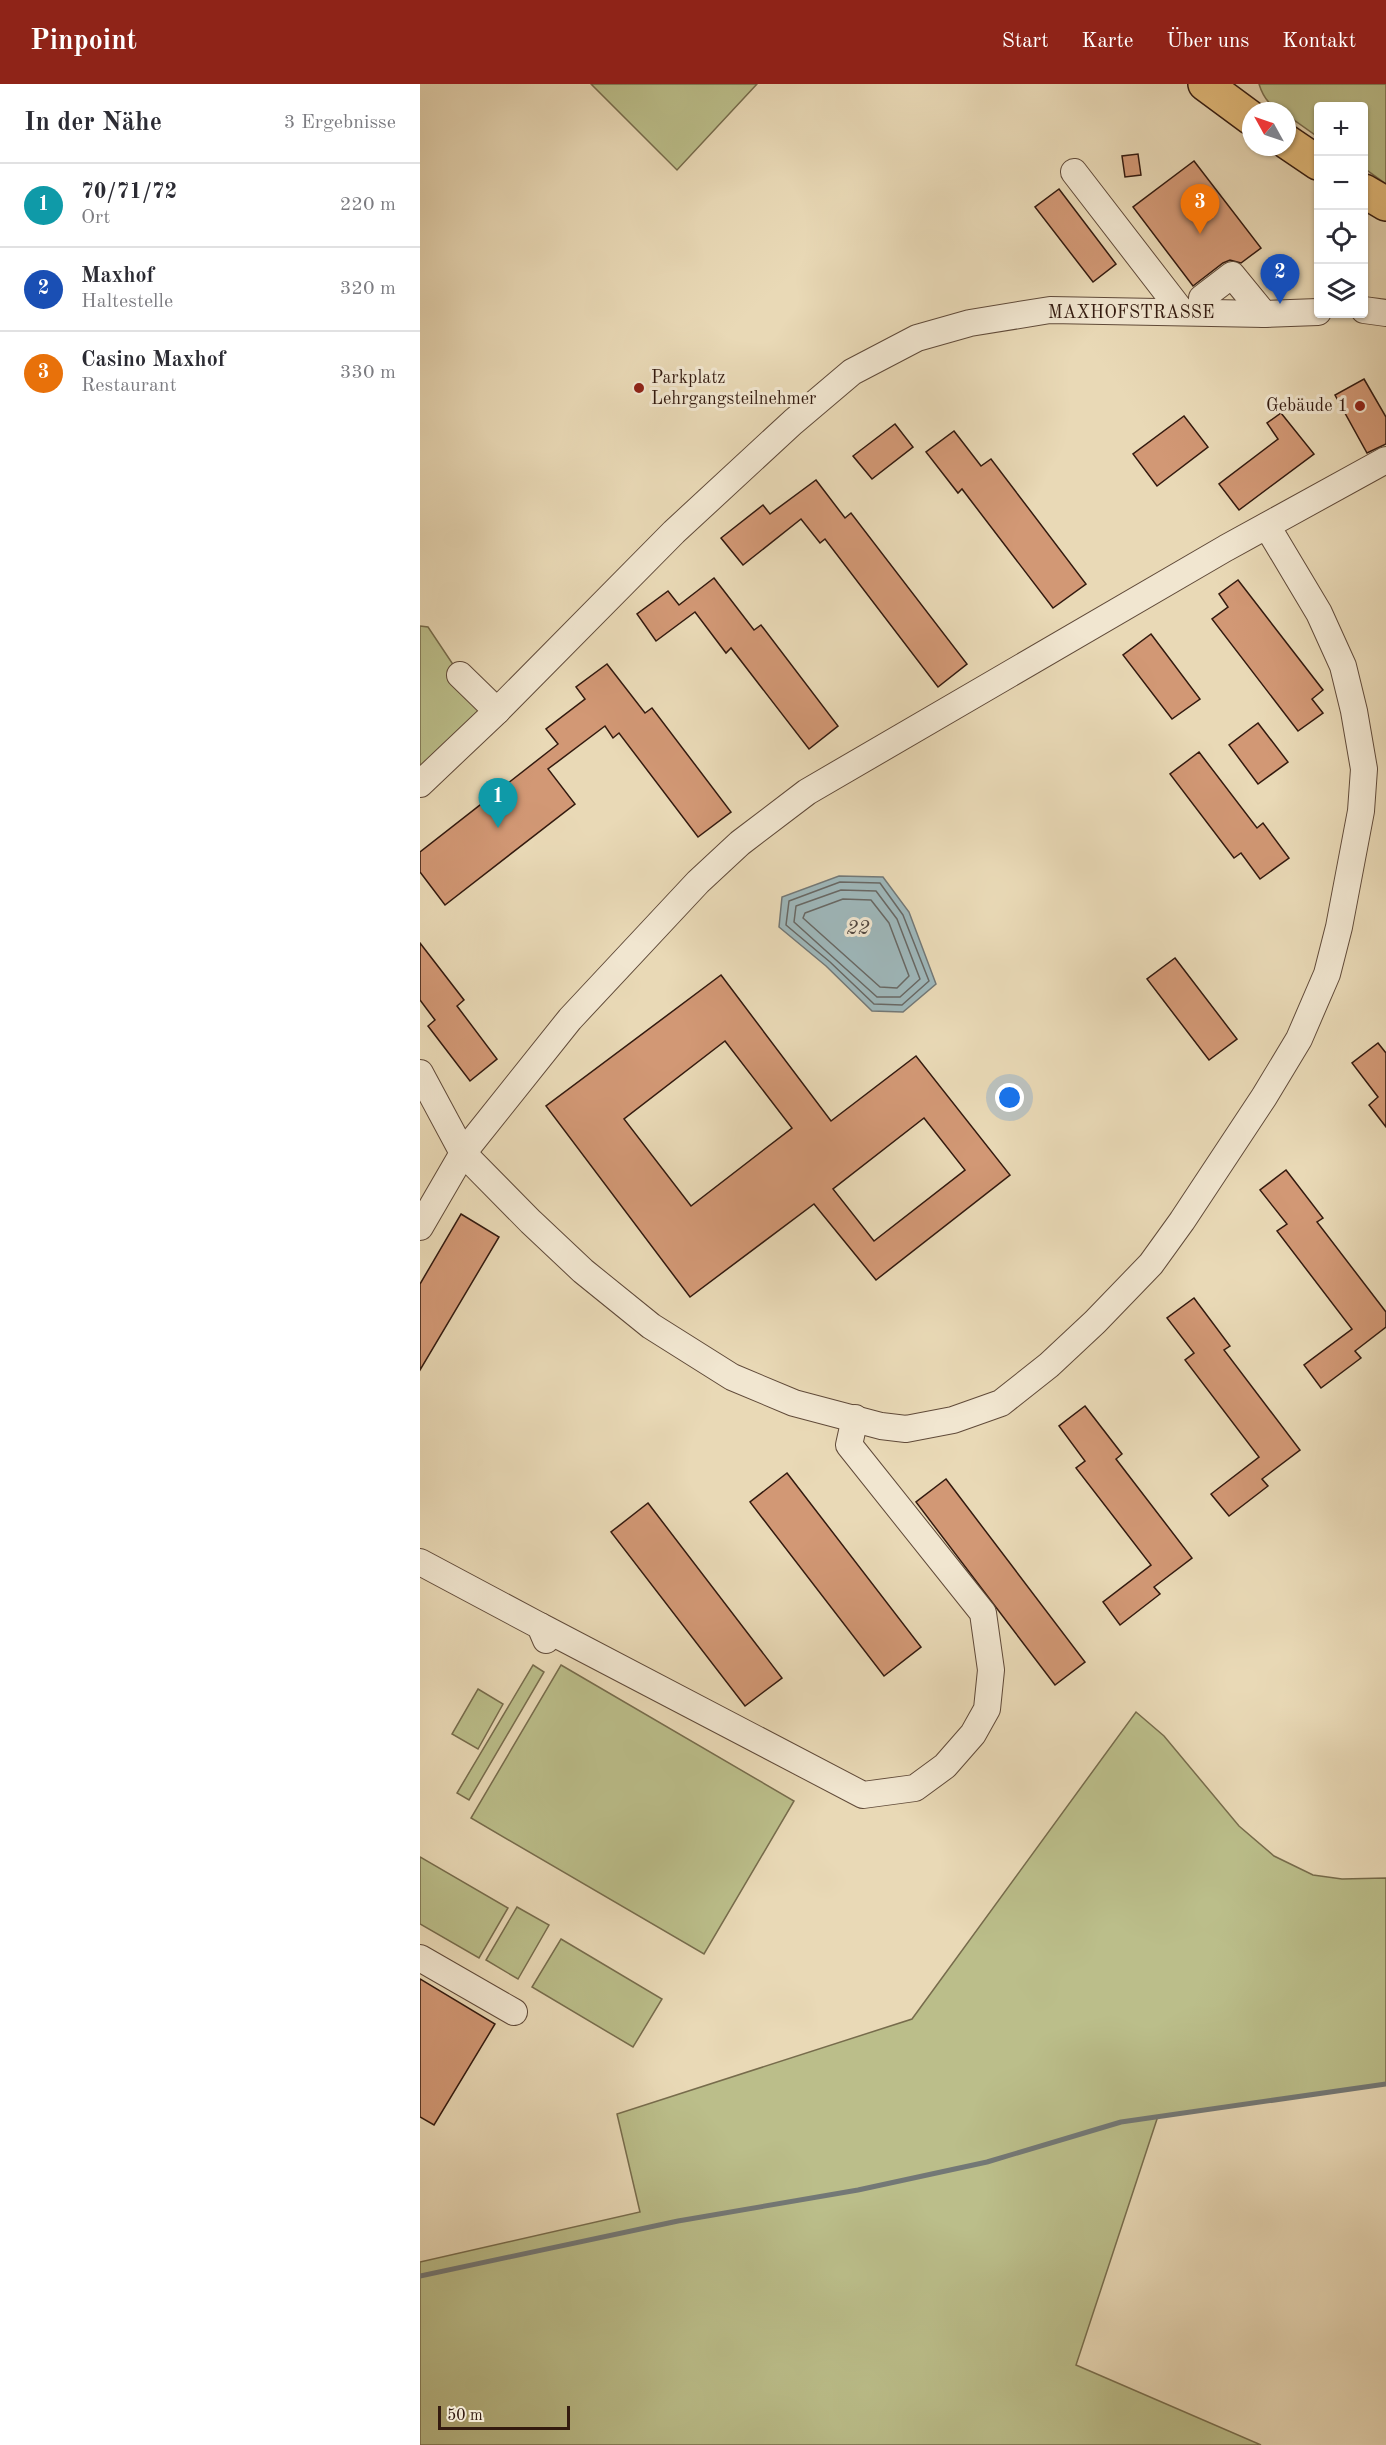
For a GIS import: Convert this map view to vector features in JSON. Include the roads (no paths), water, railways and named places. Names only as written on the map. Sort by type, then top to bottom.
[{"type":"main road","points":[[1205,84],[1242,111]]},
{"type":"main road","points":[[1296,148],[1314,160]]},
{"type":"main road","points":[[1368,193],[1386,204]]},
{"type":"street","points":[[1074,172],[1192,312],[1202,298],[1232,275],[1263,314]]},
{"type":"street","name":"MAXHOFSTRASSE","points":[[420,784],[497,711],[674,532],[793,422],[852,372],[917,338],[970,323],[1050,310],[1263,314],[1314,312]]},
{"type":"street","points":[[1368,311],[1386,313]]},
{"type":"street","points":[[420,1227],[463,1153],[570,1019],[698,882],[748,837],[807,792],[1267,526],[1386,460]]},
{"type":"street","points":[[420,1072],[463,1153],[531,1222],[583,1271],[651,1326],[732,1377],[794,1403],[881,1426],[906,1429],[953,1420],[1001,1403],[1049,1365],[1095,1323],[1150,1264],[1246,1125],[1299,1039],[1325,980],[1339,927],[1361,811],[1364,769],[1343,666],[1319,613],[1267,526]]},
{"type":"street","points":[[460,675],[497,711]]},
{"type":"street","points":[[420,1562],[545,1636],[863,1795],[915,1788],[945,1767],[973,1734],[987,1709],[991,1670],[982,1613],[849,1445],[855,1418]]},
{"type":"street","points":[[420,1958],[514,2012]]},
{"type":"water","name":"22","points":[[839,876],[883,877],[909,912],[936,984],[903,1012],[872,1011],[826,966],[779,927],[782,897]]},
{"type":"waterway","points":[[420,2276],[678,2221],[858,2190],[987,2162],[1121,2122],[1386,2084]]},
{"type":"place","name":"Casino Maxhof","points":[[1200,234]]},
{"type":"place","name":"Maxhof","points":[[1280,304]]},
{"type":"place","name":"Parkplatz Lehrgangsteilnehmer","points":[[639,388]]},
{"type":"place","name":"Gebäude 1","points":[[1360,406]]},
{"type":"place","name":"70/71/72","points":[[498,828]]}]
